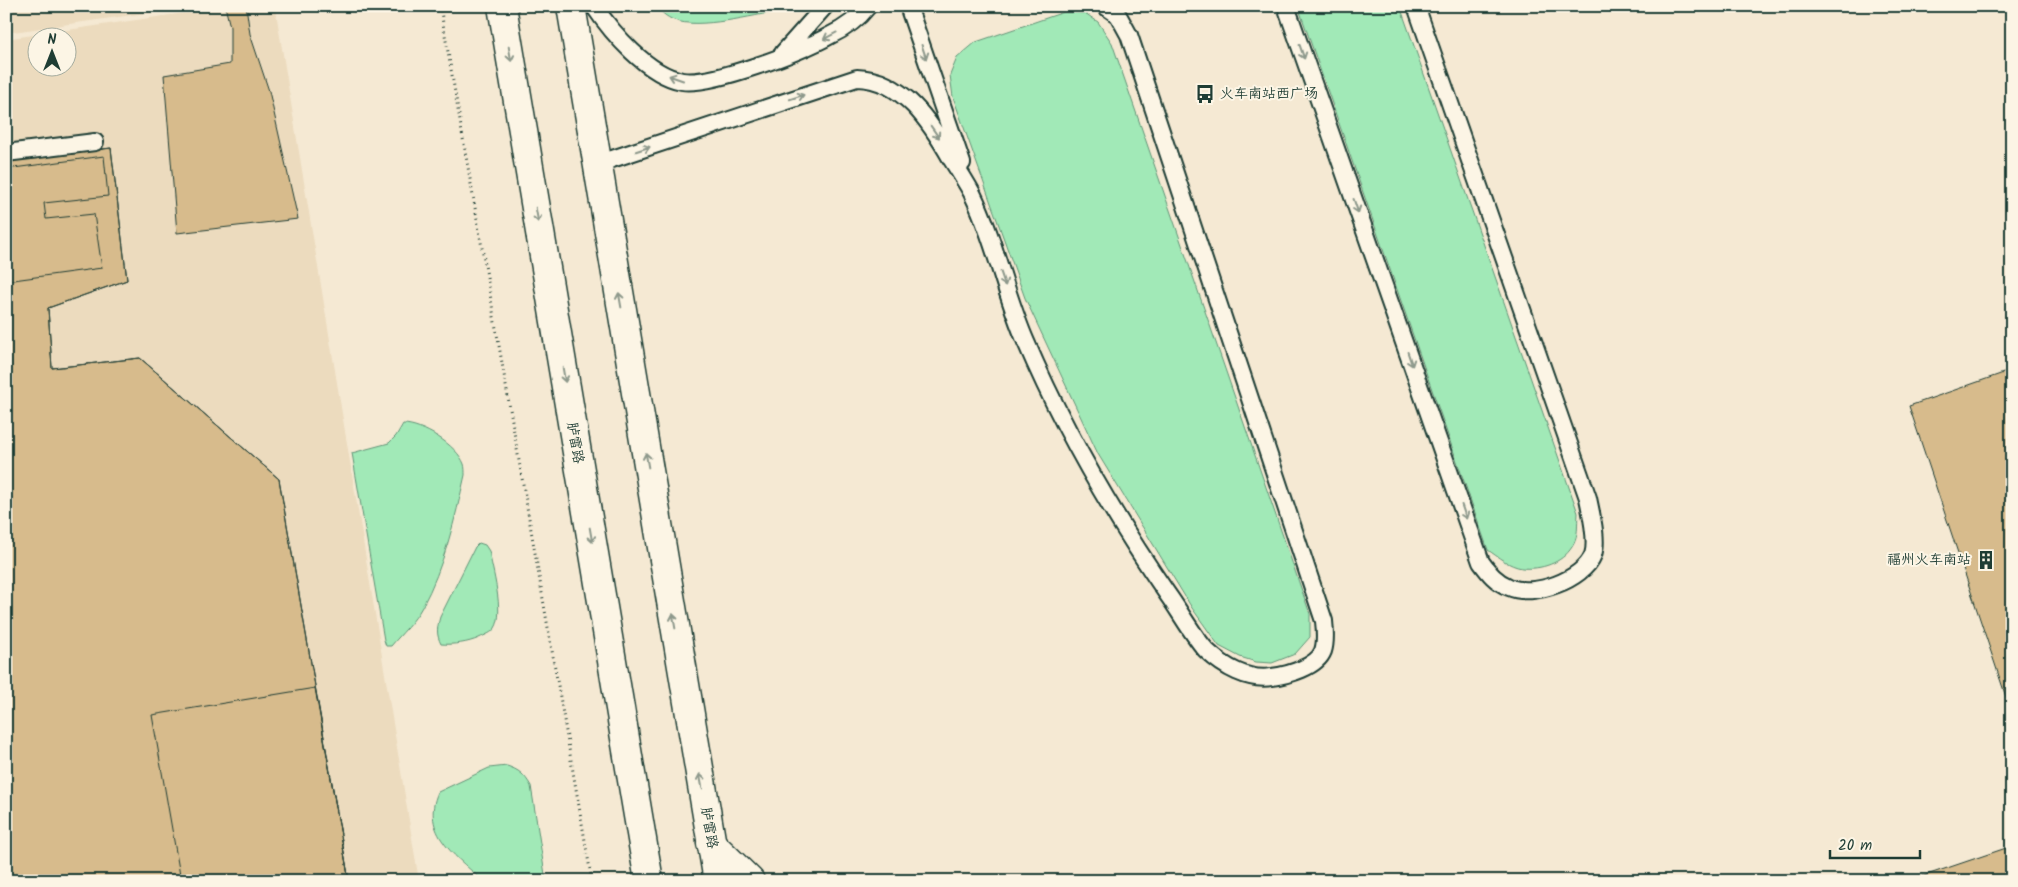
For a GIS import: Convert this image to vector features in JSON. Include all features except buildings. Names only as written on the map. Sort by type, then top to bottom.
[{"type":"main road","name":"胪雷路","points":[[502,6],[649,881]]},
{"type":"main road","name":"胪雷路","points":[[571,6],[718,881]]},
{"type":"main road","points":[[711,843],[750,881]]},
{"type":"lane","points":[[594,6],[608,27],[632,52],[658,71],[681,81],[708,80],[779,58],[829,37],[852,22],[868,6]]},
{"type":"lane","points":[[779,58],[825,6]]},
{"type":"lane","points":[[908,6],[972,193],[1026,341],[1065,423],[1105,498],[1207,650],[1235,671],[1262,679],[1284,676],[1308,667],[1323,652],[1324,621],[1129,35],[1118,15],[1106,6]]},
{"type":"lane","points":[[1286,6],[1481,562],[1492,577],[1510,588],[1530,590],[1553,586],[1568,579],[1583,568],[1593,555],[1593,522],[1588,498],[1416,6]]},
{"type":"lane","points":[[597,164],[857,78],[870,78],[905,97],[919,111],[937,134],[972,193]]},
{"type":"lane","points":[[6,153],[95,142]]},
{"type":"path","points":[[440,6],[592,881]]},
{"type":"shaded area","points":[[6,6],[181,6],[181,8],[41,28],[28,28],[28,30],[6,33]]},
{"type":"shaded area","points":[[198,6],[275,6],[419,881],[6,881],[6,39],[28,36],[28,78],[78,78],[78,28],[198,11]]},
{"type":"green space","points":[[656,6],[793,6],[780,11],[711,23],[684,23],[664,14]]},
{"type":"green space","points":[[1298,6],[1400,6],[1578,513],[1577,535],[1574,543],[1568,553],[1557,561],[1536,568],[1522,568],[1504,561],[1488,550]]},
{"type":"green space","points":[[1064,12],[1085,13],[1098,22],[1112,43],[1310,614],[1310,637],[1295,654],[1272,663],[1256,662],[1240,657],[1219,646],[1192,608],[1098,454],[1025,298],[953,97],[950,75],[957,58],[976,42]]},
{"type":"green space","points":[[403,424],[420,428],[447,443],[460,457],[464,465],[465,475],[448,542],[430,592],[411,623],[391,646],[386,646],[352,453],[389,443]]},
{"type":"green space","points":[[479,543],[485,545],[489,551],[498,602],[498,621],[492,631],[479,638],[460,643],[441,644],[438,637],[440,617],[475,547]]},
{"type":"green space","points":[[507,766],[521,773],[531,786],[546,881],[483,881],[452,853],[437,832],[434,820],[434,807],[438,792],[489,768]]},
{"type":"place","name":"火车南站西广场","points":[[1205,94]]},
{"type":"place","name":"福州火车南站","points":[[1986,560]]}]
